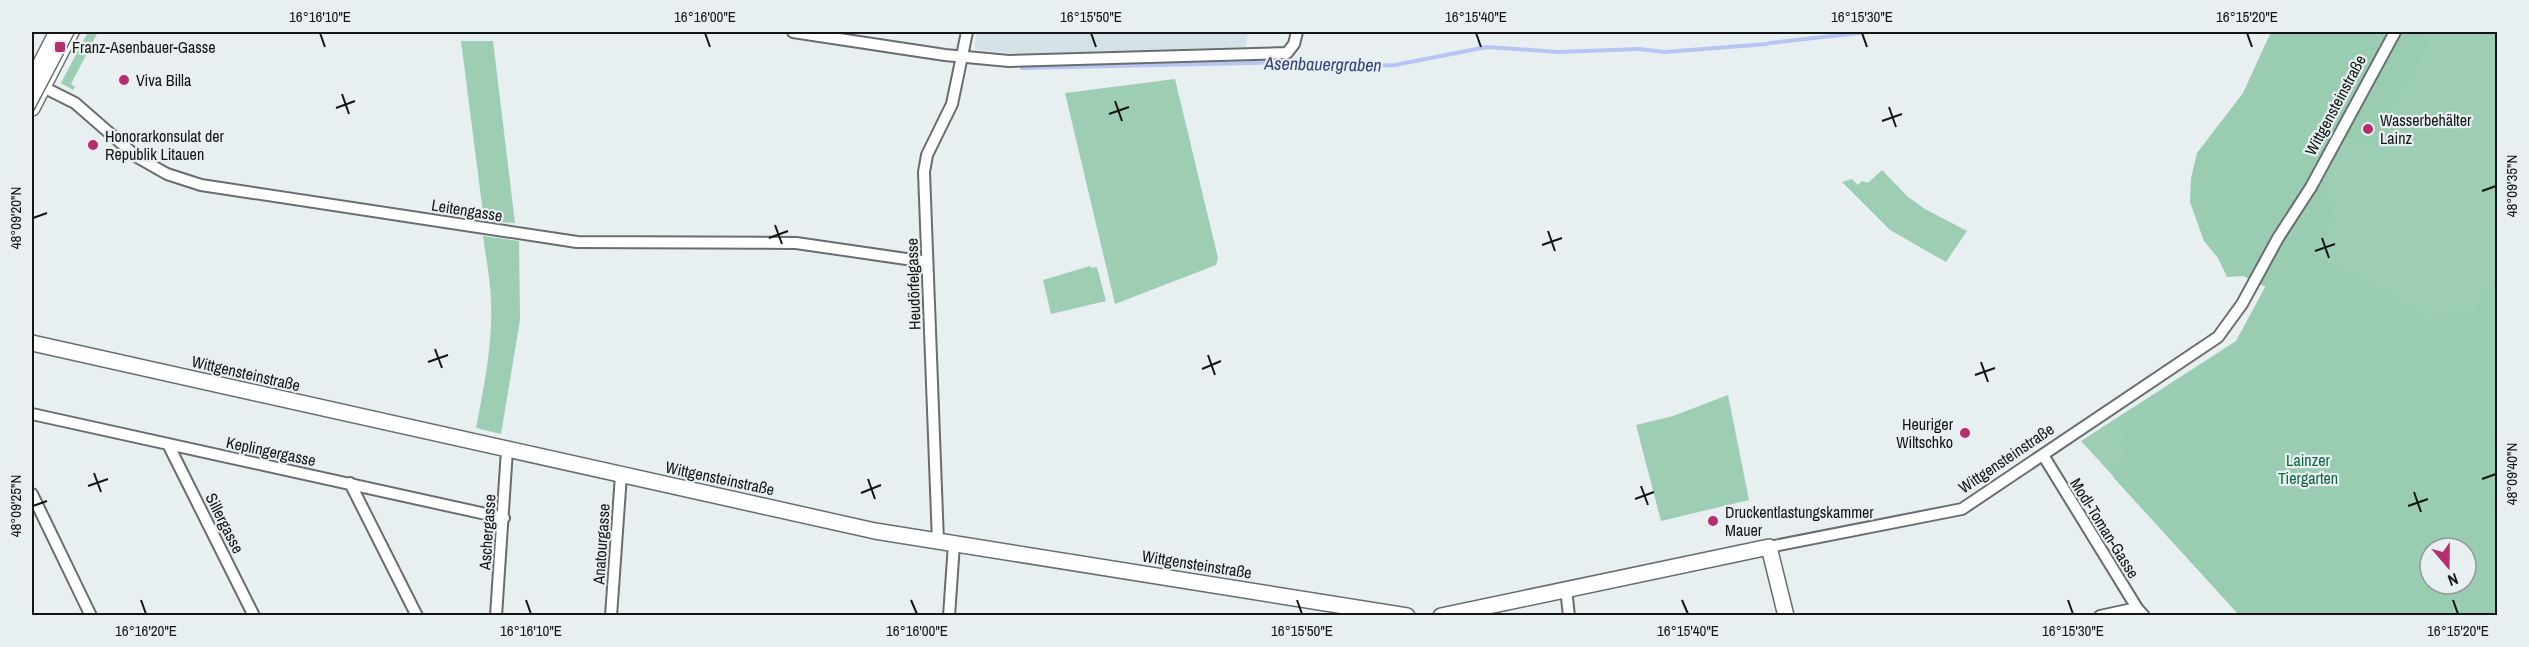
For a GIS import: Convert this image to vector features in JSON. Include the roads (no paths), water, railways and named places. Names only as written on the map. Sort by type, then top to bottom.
[{"type":"street","points":[[36,95],[36,73],[57,32]]},
{"type":"street","points":[[36,95],[71,32]]},
{"type":"street","points":[[793,32],[963,57],[1009,61],[1287,53],[1294,44],[1297,32]]},
{"type":"street","name":"Heudörfelgasse","points":[[938,542],[925,164],[949,111],[967,32]]},
{"type":"street","name":"Wittgensteinstraße","points":[[1441,615],[1962,509],[2218,337],[2228,325],[2278,238],[2311,187],[2395,32]]},
{"type":"street","name":"Leitengasse","points":[[36,95],[75,103],[137,157],[166,174],[201,185],[577,242],[796,243],[927,262]]},
{"type":"street","name":"Wittgensteinstraße","points":[[32,343],[875,531],[1340,610],[1407,615]]},
{"type":"street","name":"Keplingergasse","points":[[32,414],[504,518]]},
{"type":"street","name":"Sillergasse","points":[[168,444],[254,615]]},
{"type":"street","name":"Aschergasse","points":[[496,615],[507,450]]},
{"type":"street","name":"Modl-Toman-Gasse","points":[[2043,455],[2140,611]]},
{"type":"street","name":"Anatourgasse","points":[[612,615],[621,475]]},
{"type":"street","points":[[350,483],[417,615]]},
{"type":"street","points":[[32,494],[92,615]]},
{"type":"street","points":[[949,615],[954,544]]},
{"type":"street","points":[[1769,547],[1786,615]]},
{"type":"street","points":[[1566,589],[1569,615]]},
{"type":"street","points":[[2100,615],[2140,611]]},
{"type":"waterway","name":"Asenbauergraben","points":[[1770,43],[1869,32]]},
{"type":"waterway","name":"Asenbauergraben","points":[[1022,68],[1293,62],[1338,67],[1395,65],[1487,47],[1558,52],[1639,49],[1665,52],[1767,44]]},
{"type":"tram line","points":[[32,114],[75,32]]},
{"type":"place","name":"Franz-Asenbauer-Gasse","points":[[60,47]]},
{"type":"place","name":"Viva Billa","points":[[124,80]]},
{"type":"place","name":"Wasserbehälter Lainz","points":[[2368,129]]},
{"type":"place","name":"Honorarkonsulat der Republik Litauen","points":[[93,145]]},
{"type":"place","name":"Heuriger Wiltschko","points":[[1965,433]]},
{"type":"place","name":"Druckentlastungskammer Mauer","points":[[1713,521]]},
{"type":"park label","name":"Lainzer Tiergarten","points":[[2308,469]]}]
